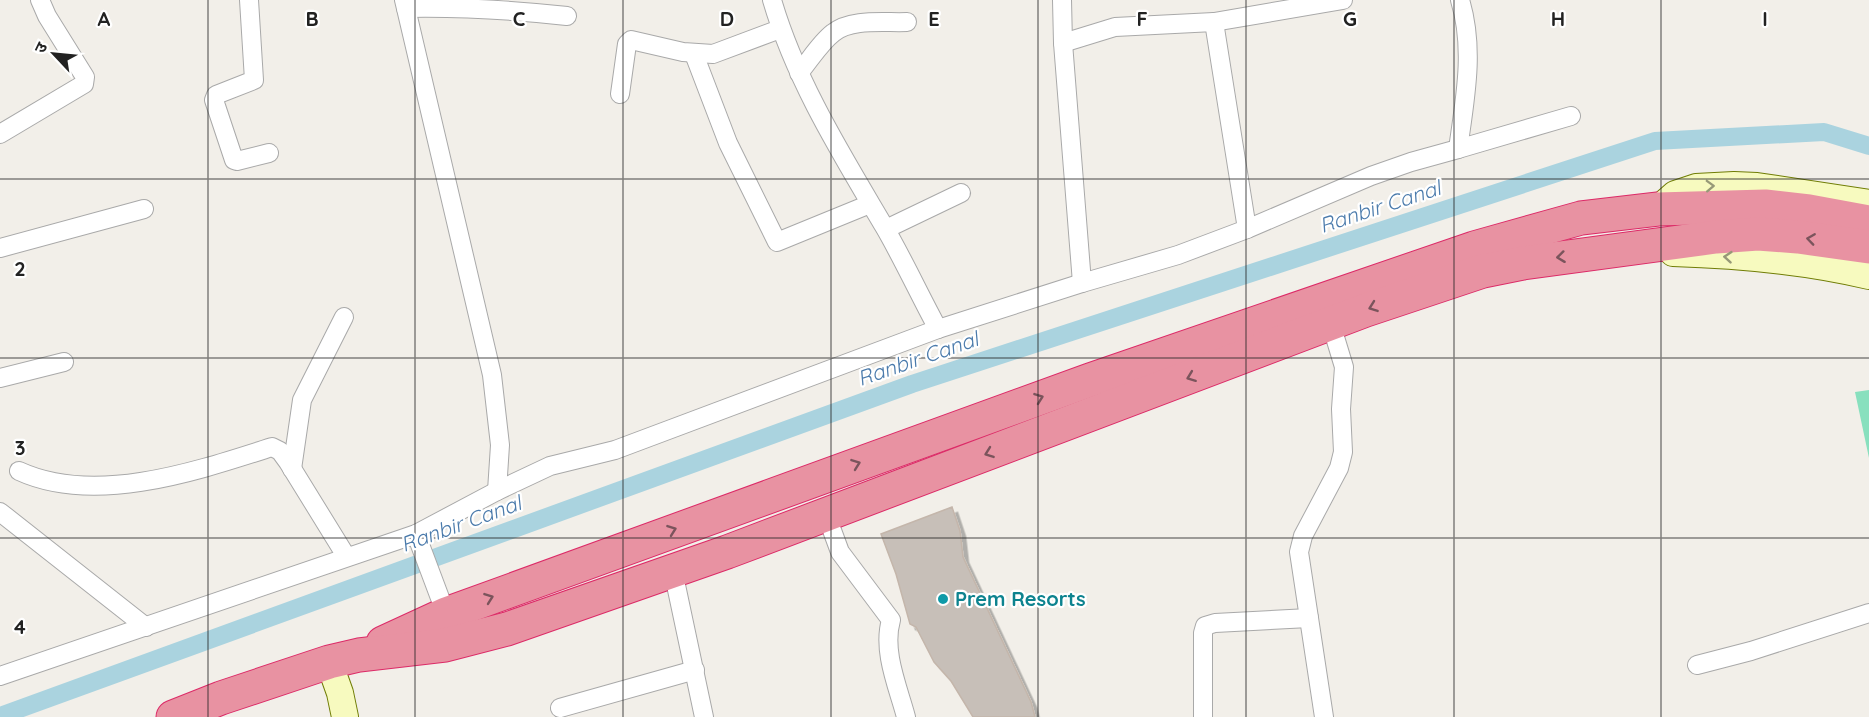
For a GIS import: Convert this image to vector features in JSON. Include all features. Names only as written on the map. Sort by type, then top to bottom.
[{"type":"highway","points":[[173,717],[221,698],[344,658],[446,614],[1090,380],[1474,248],[1581,218],[1658,209],[1765,206],[1869,222]]},
{"type":"highway","points":[[344,658],[472,640],[673,571],[1331,324],[1426,289],[1484,271],[1665,242],[1758,234],[1869,247]]},
{"type":"street","points":[[0,134],[84,84],[86,77],[47,16],[40,0]]},
{"type":"street","points":[[249,0],[254,80],[216,94],[214,100],[234,160],[269,153]]},
{"type":"street","points":[[772,0],[780,29],[828,130],[886,229],[938,330]]},
{"type":"street","points":[[1062,0],[1063,43],[1082,283]]},
{"type":"street","points":[[1063,43],[1115,27],[1214,22],[1343,0]]},
{"type":"street","points":[[1458,149],[1468,68],[1466,32],[1460,0]]},
{"type":"street","points":[[497,491],[500,445],[492,375],[405,4],[567,16]]},
{"type":"street","points":[[800,73],[829,36],[840,28],[856,24],[907,22]]},
{"type":"street","points":[[1214,22],[1247,229]]},
{"type":"street","points":[[620,94],[627,44],[631,40],[694,54],[713,54],[780,29]]},
{"type":"street","points":[[694,54],[728,143],[777,242],[870,204]]},
{"type":"street","points":[[0,676],[346,556],[420,542],[497,491],[550,466],[615,450],[938,330],[1082,283],[1178,255],[1247,229],[1371,176],[1411,162],[1571,116]]},
{"type":"street","points":[[1658,209],[1675,194],[1696,187],[1734,185],[1757,186],[1869,203]]},
{"type":"street","points":[[886,229],[961,193]]},
{"type":"street","points":[[0,248],[144,209]]},
{"type":"street","points":[[1619,251],[1699,254],[1779,261],[1845,270],[1869,276]]},
{"type":"street","points":[[292,469],[302,399],[344,317]]},
{"type":"street","points":[[1324,717],[1300,545],[1339,468],[1343,452],[1341,409],[1344,367],[1331,324]]},
{"type":"street","points":[[0,378],[64,362]]},
{"type":"street","points":[[19,471],[44,480],[92,486],[146,480],[207,468],[272,447],[280,451],[346,556]]},
{"type":"street","points":[[0,512],[146,627]]},
{"type":"street","points":[[826,514],[840,552],[891,620],[888,631],[890,653],[906,717]]},
{"type":"street","points":[[420,542],[446,614]]},
{"type":"street","points":[[673,571],[704,717]]},
{"type":"street","points":[[1697,665],[1750,651],[1869,613]]},
{"type":"street","points":[[1203,717],[1203,633],[1205,626],[1215,623],[1309,618]]},
{"type":"street","points":[[344,658],[340,693],[345,717]]},
{"type":"street","points":[[560,708],[694,670]]},
{"type":"green space","points":[[1869,390],[1869,458],[1855,392]]},
{"type":"building","name":"Prem Resorts","points":[[952,507],[960,531],[963,557],[1031,702],[1035,717],[973,717],[951,681],[934,662],[916,627],[910,624],[896,574],[881,534]]},
{"type":"waterway","name":"Ranbir Canal","points":[[0,716],[912,384],[1655,141],[1824,132],[1869,146]]},
{"type":"place","name":"Prem Resorts","points":[[943,599]]}]
